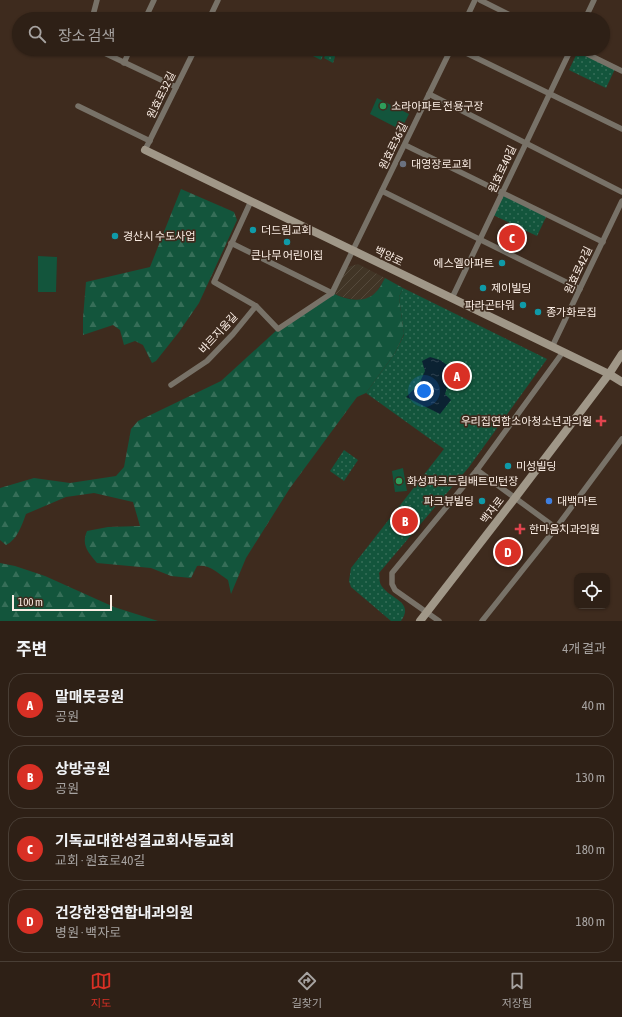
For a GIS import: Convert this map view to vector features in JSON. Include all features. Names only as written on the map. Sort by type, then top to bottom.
[{"type":"street","points":[[94,12],[97,0]]},
{"type":"street","points":[[148,12],[154,0]]},
{"type":"street","points":[[212,12],[218,0]]},
{"type":"street","points":[[469,12],[475,0]]},
{"type":"street","points":[[480,0],[504,12]]},
{"type":"street","points":[[588,12],[594,0]]},
{"type":"street","points":[[111,56],[176,87]]},
{"type":"street","points":[[124,62],[127,56]]},
{"type":"street","name":"원효로32길","points":[[145,150],[192,56]]},
{"type":"street","name":"원효로36길","points":[[332,293],[448,56]]},
{"type":"street","points":[[472,56],[622,129]]},
{"type":"street","name":"원효로40길","points":[[452,298],[568,56]]},
{"type":"street","points":[[591,56],[622,72]]},
{"type":"street","points":[[429,94],[622,192]]},
{"type":"street","points":[[78,106],[150,141]]},
{"type":"street","points":[[405,145],[602,242]]},
{"type":"street","name":"백양로","points":[[145,150],[609,374],[622,382]]},
{"type":"street","points":[[382,191],[580,289]]},
{"type":"street","points":[[231,243],[332,293],[278,329],[256,306],[214,282],[231,243],[251,201]]},
{"type":"street","name":"원효로42길","points":[[552,347],[622,201]]},
{"type":"street","name":"바르지움길","points":[[171,385],[207,361],[233,334],[256,306]]},
{"type":"street","points":[[439,621],[396,590],[392,584],[392,573],[477,470],[563,352]]},
{"type":"street","name":"백자로","points":[[420,621],[516,498],[609,374],[622,354]]},
{"type":"street","points":[[482,621],[556,528],[622,439]]},
{"type":"street","points":[[477,470],[556,528]]},
{"type":"shaded area","points":[[358,264],[385,278],[376,293],[367,299],[358,300],[342,297],[332,293],[345,268]]},
{"type":"green space","points":[[313,56],[323,56],[321,60]]},
{"type":"green space","points":[[325,56],[335,57],[333,63],[324,58]]},
{"type":"green space","points":[[576,56],[588,56],[615,69],[606,88],[569,70]]},
{"type":"green space","name":"소라아파트 전용구장","points":[[377,98],[409,114],[401,130],[370,114]]},
{"type":"green space","points":[[181,189],[234,212],[237,220],[199,303],[179,332],[156,361],[152,363],[143,345],[135,341],[124,345],[120,330],[113,325],[83,335],[86,282],[150,267]]},
{"type":"green space","points":[[503,194],[547,215],[537,236],[493,215]]},
{"type":"green space","points":[[38,256],[57,257],[56,292],[38,292]]},
{"type":"green space","points":[[385,278],[403,288],[399,297],[404,334],[395,353],[366,393],[357,397],[290,488],[246,558],[231,594],[228,580],[206,566],[197,566],[191,578],[171,576],[151,568],[97,563],[86,548],[85,536],[87,531],[108,527],[140,526],[133,502],[94,493],[66,497],[26,514],[19,532],[10,543],[6,545],[0,540],[0,488],[34,478],[70,483],[116,476],[124,467],[131,429],[138,421],[221,381],[278,329],[332,293],[353,300],[364,299],[376,292]]},
{"type":"green space","points":[[403,288],[547,359],[469,467],[379,573],[381,585],[389,594],[403,605],[405,609],[401,621],[391,621],[351,587],[349,581],[351,568],[444,449],[366,393],[395,353],[404,335],[399,297]]},
{"type":"green space","points":[[344,450],[358,460],[344,481],[330,471]]},
{"type":"green space","name":"화성파크드림배트민턴장","points":[[403,468],[407,491],[395,492],[392,471]]},
{"type":"green space","points":[[0,563],[15,566],[45,576],[114,607],[158,621],[0,621]]},
{"type":"water","points":[[430,357],[440,360],[447,365],[450,378],[445,394],[451,400],[440,414],[406,397],[419,384],[425,371],[422,361]]},
{"type":"place","name":"소라아파트 전용구장","points":[[383,106]]},
{"type":"place","name":"대영장로교회","points":[[403,164]]},
{"type":"place","name":"더드림교회","points":[[253,230]]},
{"type":"place","name":"경산시 수도사업","points":[[115,236]]},
{"type":"place","name":"기독교대한성결교회사동교회","points":[[512,238]]},
{"type":"place","name":"큰나무 어린이집","points":[[287,242]]},
{"type":"place","name":"에스엘아파트","points":[[502,263]]},
{"type":"place","name":"제이빌딩","points":[[483,288]]},
{"type":"place","name":"파라곤타워","points":[[523,305]]},
{"type":"place","name":"종가화로집","points":[[538,312]]},
{"type":"place","name":"말매못공원","points":[[457,376]]},
{"type":"place","name":"우리집연합소아청소년과의원","points":[[601,421]]},
{"type":"place","name":"미성빌딩","points":[[508,466]]},
{"type":"place","name":"화성파크드림배트민턴장","points":[[399,481]]},
{"type":"place","name":"파크뷰빌딩","points":[[482,501]]},
{"type":"place","name":"대백마트","points":[[549,501]]},
{"type":"place","name":"상방공원","points":[[405,521]]},
{"type":"place","name":"한마음치과의원","points":[[520,529]]},
{"type":"place","name":"건강한장연합내과의원","points":[[508,552]]}]
